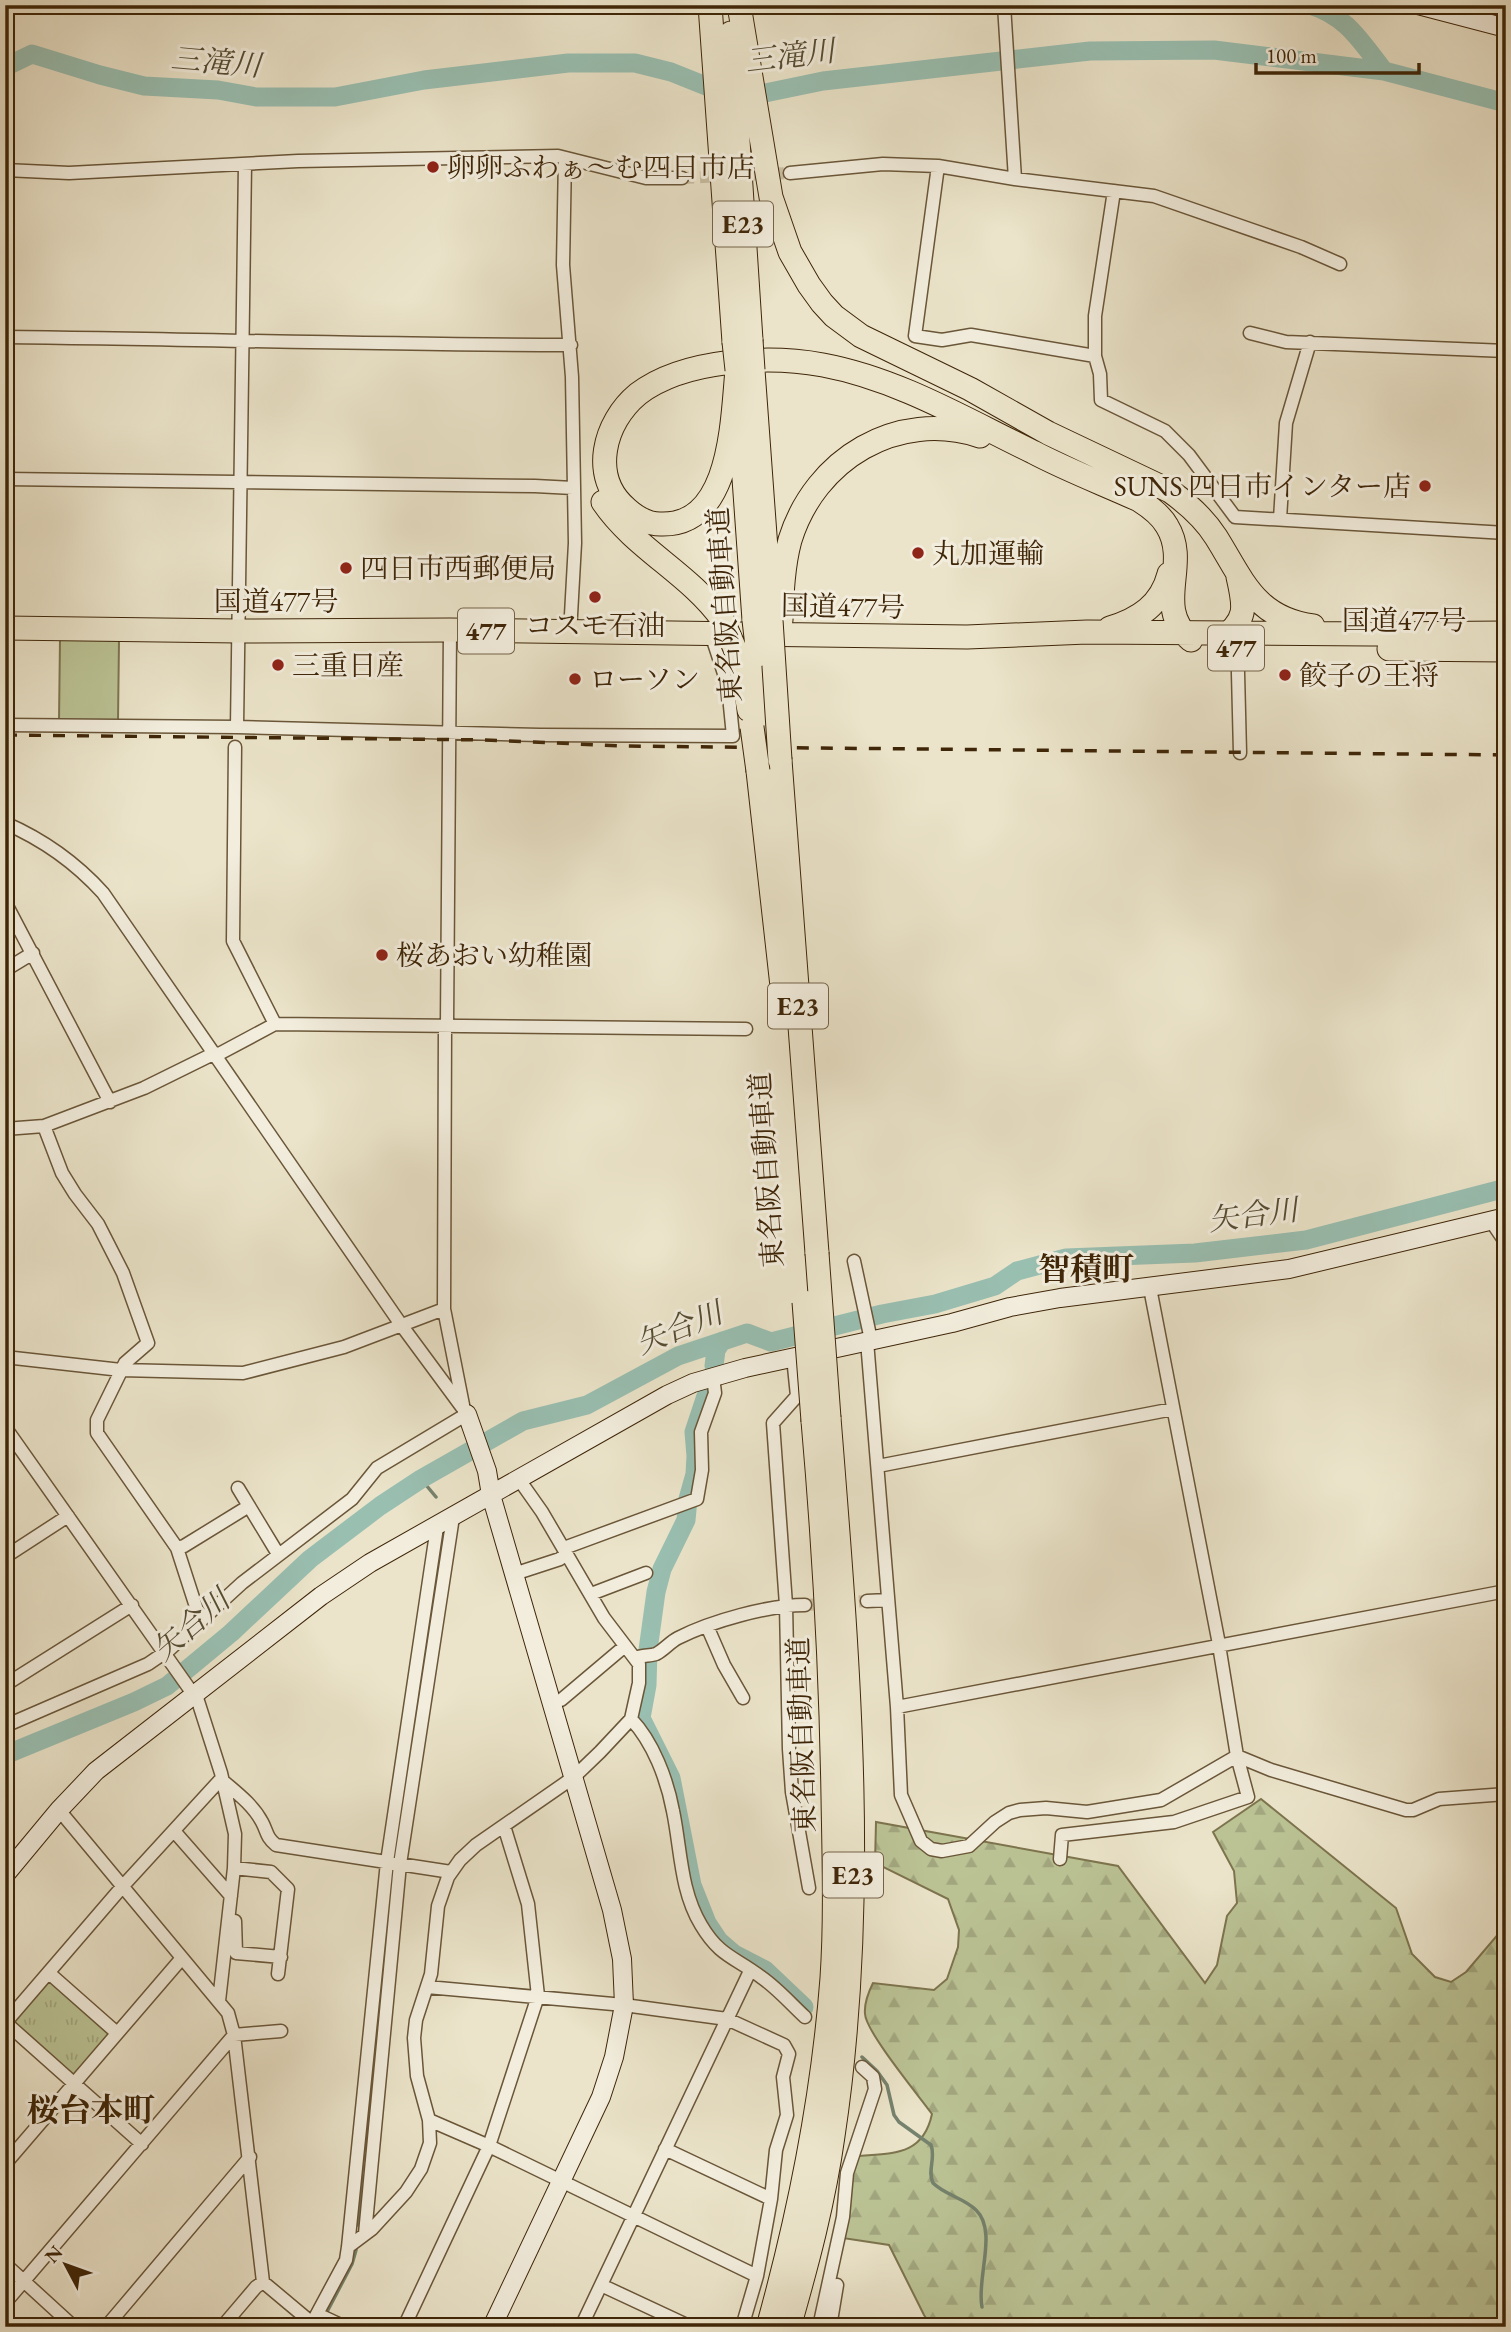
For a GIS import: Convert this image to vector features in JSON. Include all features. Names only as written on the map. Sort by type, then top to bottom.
[{"type":"highway","name":"東名阪自動車道","points":[[727,10],[736,109],[743,341],[769,620],[765,726],[784,1009],[809,1255]]},
{"type":"highway","points":[[727,10],[736,109],[779,224],[799,269],[834,316],[861,336],[970,389],[1048,433],[1149,480],[1188,504],[1216,537],[1238,577],[1263,604],[1288,620],[1371,635]]},
{"type":"highway","points":[[748,657],[716,627],[692,585],[623,527],[602,501],[596,486],[592,456],[598,426],[615,398],[641,378],[672,363],[710,354],[748,349],[814,351],[862,361],[964,403],[1048,433]]},
{"type":"highway","points":[[745,370],[721,479],[714,493],[697,512],[672,523],[658,524],[634,515],[616,499],[606,472],[606,444],[616,419],[638,395],[649,387],[684,372],[721,365],[783,360],[864,375],[906,391],[1139,500],[1160,516],[1172,536],[1175,563],[1171,602],[1173,614],[1182,632],[1204,648],[1235,638],[1243,614],[1238,577]]},
{"type":"highway","points":[[769,620],[797,522],[809,498],[825,476],[853,453],[900,432],[935,428],[968,432],[1036,454]]},
{"type":"highway","points":[[1087,632],[1127,622],[1148,610],[1156,601],[1169,577],[1172,536]]},
{"type":"highway","name":"東名阪自動車道","points":[[765,726],[748,657],[769,620]]},
{"type":"highway","name":"国道477号","points":[[5,628],[570,633],[716,627],[967,637],[1086,646],[1204,648]]},
{"type":"highway","name":"国道477号","points":[[967,637],[1087,632],[1182,632],[1235,638],[1506,650]]},
{"type":"highway","name":"国道477号","points":[[1235,638],[1506,633]]},
{"type":"highway","name":"東名阪自動車道","points":[[768,768],[821,1420],[832,1740],[834,1911],[832,1977],[817,2112],[792,2243],[768,2327]]},
{"type":"highway","name":"東名阪自動車道","points":[[789,2327],[809,2254],[833,2138],[851,1974],[854,1825],[842,1574],[821,1420]]},
{"type":"street","points":[[1004,5],[1015,179]]},
{"type":"street","points":[[1418,5],[1506,28]]},
{"type":"street","points":[[5,170],[69,173],[380,159],[558,156],[646,178],[682,178]]},
{"type":"street","points":[[565,158],[563,265],[571,345],[575,543],[570,633]]},
{"type":"street","points":[[237,727],[245,164]]},
{"type":"street","points":[[790,173],[883,164],[938,166],[1015,179],[1154,196],[1301,247],[1340,264]]},
{"type":"street","points":[[938,166],[915,336],[942,340],[971,335],[1095,356]]},
{"type":"street","points":[[1114,191],[1095,316],[1095,356],[1100,374],[1101,400],[1165,431],[1189,455],[1235,517],[1506,533]]},
{"type":"street","points":[[1250,333],[1286,342],[1506,351]]},
{"type":"street","points":[[5,337],[571,345]]},
{"type":"street","points":[[1280,519],[1286,423],[1310,342]]},
{"type":"street","points":[[5,479],[573,488]]},
{"type":"street","points":[[5,725],[733,736],[728,687],[716,627]]},
{"type":"street","points":[[450,630],[444,1309],[465,1411],[487,1471],[491,1494],[617,1929],[624,2006],[607,2081],[492,2327]]},
{"type":"street","points":[[1235,638],[1240,753]]},
{"type":"street","points":[[235,747],[233,941],[275,1024]]},
{"type":"street","points":[[5,823],[54,848],[92,881],[116,910],[402,1326],[465,1411]]},
{"type":"street","points":[[5,902],[110,1101]]},
{"type":"street","points":[[5,970],[33,953]]},
{"type":"street","points":[[5,1129],[44,1125],[110,1101],[154,1083],[275,1024],[746,1029]]},
{"type":"street","points":[[44,1125],[62,1173],[98,1224],[123,1273],[148,1343],[124,1363],[97,1420],[97,1433],[177,1548],[202,1620]]},
{"type":"street","points":[[5,1875],[59,1810],[96,1771],[191,1691],[346,1577],[667,1395],[713,1377],[869,1338],[1060,1298],[1289,1269],[1498,1219],[1506,1243]]},
{"type":"street","points":[[854,1261],[869,1338],[897,1707],[901,1795],[921,1841],[931,1849],[952,1850],[969,1846],[995,1822],[1020,1810],[1053,1808],[1082,1812],[1161,1800],[1237,1756]]},
{"type":"street","points":[[1060,1859],[1062,1835],[1174,1822],[1248,1797],[1237,1756],[1150,1288]]},
{"type":"street","points":[[5,1357],[121,1370],[243,1373],[344,1347],[444,1309]]},
{"type":"street","points":[[793,1357],[797,1396],[773,1423],[786,1605],[792,1792],[809,1888]]},
{"type":"street","points":[[514,1574],[560,1559],[565,1550],[697,1499],[701,1481],[700,1443],[703,1422],[716,1388],[713,1377]]},
{"type":"street","points":[[878,1466],[1173,1409]]},
{"type":"street","points":[[5,1726],[166,1654],[242,1583],[352,1499],[377,1468],[465,1411]]},
{"type":"street","points":[[5,1427],[198,1701],[221,1773],[235,1834],[234,1868],[219,2001]]},
{"type":"street","points":[[518,1478],[565,1550],[604,1618],[625,1646],[644,1656]]},
{"type":"street","points":[[238,1488],[278,1554]]},
{"type":"street","points":[[177,1548],[249,1506]]},
{"type":"street","points":[[5,1557],[68,1516]]},
{"type":"street","points":[[314,2320],[346,2260],[394,1863],[445,1522]]},
{"type":"street","points":[[365,2234],[394,1863],[445,1522]]},
{"type":"street","points":[[591,1594],[646,1573]]},
{"type":"street","points":[[897,1707],[1506,1591]]},
{"type":"street","points":[[867,1601],[888,1600]]},
{"type":"street","points":[[5,1685],[132,1605]]},
{"type":"street","points":[[348,2247],[365,2234],[406,2192],[421,2169],[430,2143],[429,2120],[417,2076],[413,2046],[416,2020],[433,1960],[438,1906],[451,1872],[468,1851],[574,1777],[631,1718],[639,1683],[639,1664],[644,1656],[707,1626],[786,1605],[805,1605]]},
{"type":"street","points":[[707,1626],[743,1698]]},
{"type":"street","points":[[561,1700],[625,1646]]},
{"type":"street","points":[[631,1718],[640,1728],[664,1779],[674,1812],[687,1891],[700,1922],[715,1945],[735,1962],[770,1984],[805,2017]]},
{"type":"street","points":[[1237,1756],[1296,1778],[1406,1810],[1426,1806],[1439,1799],[1506,1794]]},
{"type":"street","points":[[221,1779],[245,1800],[264,1823],[268,1838],[276,1845],[451,1872]]},
{"type":"street","points":[[142,2144],[5,2023],[122,1887],[221,1779]]},
{"type":"street","points":[[1111,1808],[1115,1829]]},
{"type":"street","points":[[59,1810],[228,2013],[234,2035],[250,2157],[263,2282],[314,2320],[338,2324]]},
{"type":"street","points":[[404,2327],[489,2146],[538,1996],[528,1904],[504,1826]]},
{"type":"street","points":[[174,1831],[231,1896]]},
{"type":"street","points":[[234,1868],[271,1872],[288,1889],[278,1974]]},
{"type":"street","points":[[229,1912],[235,1919],[236,1953],[281,1957]]},
{"type":"street","points":[[5,2164],[182,1958]]},
{"type":"street","points":[[581,2327],[750,1970]]},
{"type":"street","points":[[49,1973],[117,2033]]},
{"type":"street","points":[[427,1987],[538,1996],[727,2020],[784,2045],[789,2054],[783,2077],[787,2115],[776,2150],[771,2199],[757,2276],[742,2327]]},
{"type":"street","points":[[5,2303],[234,2035],[281,2031]]},
{"type":"street","points":[[819,2327],[843,2217],[848,2173],[875,2089],[873,2077],[862,2067]]},
{"type":"street","points":[[429,2120],[489,2146],[757,2276]]},
{"type":"street","points":[[665,2149],[771,2199]]},
{"type":"street","points":[[106,2327],[250,2157]]},
{"type":"street","points":[[5,2264],[74,2327]]},
{"type":"street","points":[[830,2327],[838,2284],[832,2272]]},
{"type":"street","points":[[222,2327],[263,2282]]},
{"type":"street","points":[[601,2285],[691,2327]]},
{"type":"green space","points":[[60,639],[119,640],[118,721],[59,721]]},
{"type":"green space","points":[[1261,1799],[1396,1908],[1412,1954],[1435,1977],[1451,1982],[1466,1972],[1506,1925],[1506,2327],[932,2327],[889,2245],[836,2237],[857,2156],[905,2150],[914,2145],[928,2128],[932,2114],[883,2049],[868,2023],[865,2014],[866,2002],[873,1983],[934,1990],[947,1979],[958,1947],[959,1930],[948,1899],[875,1863],[876,1822],[1118,1866],[1205,1983],[1217,1965],[1227,1916],[1237,1903],[1234,1871],[1213,1832]]},
{"type":"green space","points":[[52,1981],[107,2031],[109,2036],[75,2075],[70,2074],[16,2026],[15,2020],[48,1982]]},
{"type":"waterway","points":[[1310,5],[1334,16],[1352,31],[1384,71]]},
{"type":"waterway","name":"三滝川","points":[[5,67],[32,54],[144,86],[218,90],[256,97],[335,97],[424,80],[568,63],[635,63],[671,72],[721,92],[760,94],[823,81],[1090,51],[1214,50],[1384,71],[1506,103]]},
{"type":"waterway","name":"矢合川","points":[[5,1755],[167,1686],[231,1633],[310,1559],[421,1479],[523,1421],[587,1405],[678,1356],[747,1333],[771,1342],[882,1314],[935,1304],[995,1286],[1017,1271],[1066,1258],[1195,1253],[1306,1240],[1506,1188]]},
{"type":"waterway","points":[[714,1366],[716,1350],[722,1341]]},
{"type":"waterway","points":[[706,1396],[694,1432],[695,1474],[686,1520],[662,1569],[656,1592],[641,1718],[671,1778],[692,1885],[707,1923],[719,1941],[734,1954],[765,1970],[804,2007]]},
{"type":"waterway","points":[[421,1479],[436,1497]]},
{"type":"waterway","points":[[412,1744],[442,1539]]},
{"type":"waterway","points":[[383,1959],[389,1914]]},
{"type":"waterway","points":[[862,2057],[887,2085],[894,2115],[899,2122],[931,2145],[933,2183],[966,2202],[982,2219],[986,2243],[982,2307]]},
{"type":"waterway","points":[[358,2225],[364,2144]]},
{"type":"waterway","points":[[319,2327],[352,2264],[356,2250]]},
{"type":"tunnel","points":[[682,178],[790,173]]},
{"type":"tunnel","points":[[805,1605],[867,1601]]},
{"type":"railway","points":[[5,735],[485,740],[624,746],[1506,755]]},
{"type":"place","name":"卵卵ふわぁ～む四日市店","points":[[433,167]]},
{"type":"place","name":"SUNS 四日市インター店","points":[[1425,486]]},
{"type":"place","name":"丸加運輸","points":[[918,553]]},
{"type":"place","name":"四日市西郵便局","points":[[346,568]]},
{"type":"place","name":"コスモ石油","points":[[595,597]]},
{"type":"place","name":"三重日産","points":[[278,665]]},
{"type":"place","name":"餃子の王将","points":[[1285,675]]},
{"type":"place","name":"ローソン","points":[[575,679]]},
{"type":"place","name":"桜あおい幼稚園","points":[[382,955]]},
{"type":"district","name":"智積町","points":[[1086,1269]]},
{"type":"district","name":"桜台本町","points":[[91,2110]]}]
